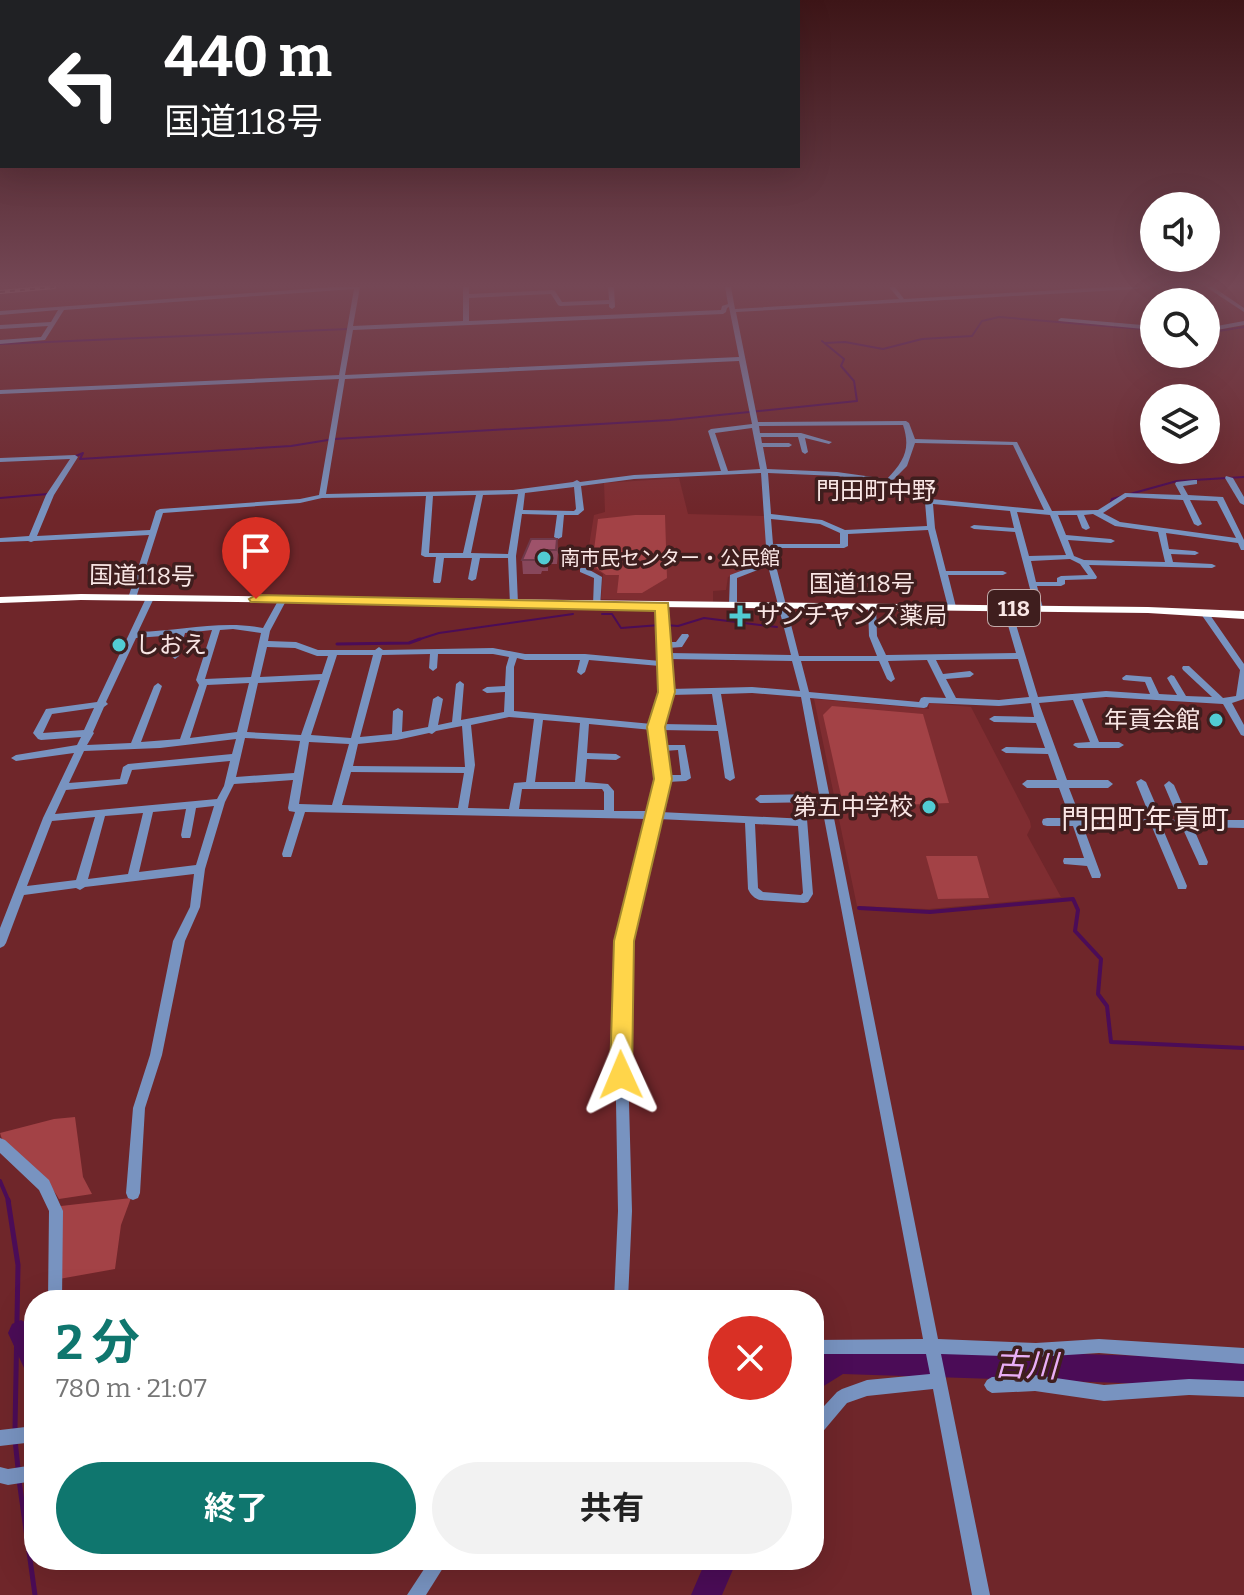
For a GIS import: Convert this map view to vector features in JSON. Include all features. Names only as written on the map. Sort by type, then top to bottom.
[{"type":"highway","name":"国道118号","points":[[0,600],[283,599],[662,606],[1039,608],[1244,615]]},
{"type":"street","points":[[322,496],[344,361]]},
{"type":"street","points":[[0,392],[690,361]]},
{"type":"street","points":[[742,361],[764,471],[771,562],[805,695],[981,1595]]},
{"type":"street","points":[[725,473],[711,431],[755,425],[906,423],[912,441],[903,466],[889,481]]},
{"type":"street","points":[[757,435],[801,435],[829,442]]},
{"type":"street","points":[[801,435],[805,452]]},
{"type":"street","points":[[912,441],[1015,443],[1071,557]]},
{"type":"street","points":[[759,445],[789,445]]},
{"type":"street","points":[[0,460],[75,457],[50,495],[31,540]]},
{"type":"street","points":[[132,598],[160,511],[300,501],[322,496],[522,491],[577,482],[764,471],[837,474],[889,481],[929,501],[1096,513],[1118,524],[1243,544],[1239,529],[1221,501]]},
{"type":"street","points":[[1229,478],[1244,503]]},
{"type":"street","points":[[518,512],[580,510],[577,482]]},
{"type":"street","points":[[1194,482],[1179,484],[1198,524]]},
{"type":"street","points":[[514,604],[512,556],[522,491]]},
{"type":"street","points":[[472,579],[480,493]]},
{"type":"street","points":[[430,494],[425,555],[512,556]]},
{"type":"street","points":[[1096,513],[1125,495],[1244,503]]},
{"type":"street","points":[[929,501],[931,528],[952,607]]},
{"type":"street","points":[[1013,509],[1039,608]]},
{"type":"street","points":[[558,537],[561,513]]},
{"type":"street","points":[[1080,513],[1086,528]]},
{"type":"street","points":[[768,516],[822,522],[844,532],[931,528]]},
{"type":"street","points":[[974,527],[1017,530]]},
{"type":"street","points":[[1161,530],[1169,563]]},
{"type":"street","points":[[0,540],[154,532]]},
{"type":"street","points":[[770,546],[846,545],[844,532]]},
{"type":"street","points":[[1063,537],[1111,541]]},
{"type":"street","points":[[1166,551],[1195,553]]},
{"type":"street","points":[[437,581],[440,557]]},
{"type":"street","points":[[1025,559],[1071,557],[1083,562],[1212,566]]},
{"type":"street","points":[[733,605],[733,577],[771,562]]},
{"type":"street","points":[[1032,584],[1061,584],[1061,578],[1093,577],[1083,562]]},
{"type":"street","points":[[583,570],[598,577],[597,605]]},
{"type":"street","points":[[943,573],[1003,573]]},
{"type":"street","points":[[0,943],[48,818],[150,598]]},
{"type":"street","points":[[133,1193],[139,1108],[156,1055],[179,941],[195,907],[200,869],[220,802],[230,781],[266,631],[283,599]]},
{"type":"street","points":[[621,1290],[625,1211],[620,994],[624,941],[662,779],[656,727],[666,692],[662,606]]},
{"type":"street","points":[[872,606],[873,636],[891,679]]},
{"type":"street","points":[[1007,608],[1040,720],[1096,875]]},
{"type":"street","points":[[666,692],[716,690],[924,705],[924,700],[978,704],[1076,696],[1223,700],[1242,696],[1244,670],[1205,614]]},
{"type":"street","points":[[134,635],[181,633],[217,627],[251,627],[266,631]]},
{"type":"street","points":[[184,742],[217,627]]},
{"type":"street","points":[[175,656],[181,633]]},
{"type":"street","points":[[665,655],[685,636]]},
{"type":"street","points":[[264,644],[334,652],[399,650],[404,654],[493,651],[514,655],[585,657],[665,655],[797,659],[1022,656]]},
{"type":"street","points":[[336,809],[379,650]]},
{"type":"street","points":[[334,652],[305,738],[293,808],[653,815],[803,822],[808,894],[804,899],[760,896],[753,889],[750,821]]},
{"type":"street","points":[[433,668],[434,653]]},
{"type":"street","points":[[509,714],[514,655]]},
{"type":"street","points":[[581,672],[585,657]]},
{"type":"street","points":[[930,657],[953,702]]},
{"type":"street","points":[[1186,668],[1223,700],[1244,733]]},
{"type":"street","points":[[940,677],[970,674]]},
{"type":"street","points":[[202,682],[324,677]]},
{"type":"street","points":[[1126,678],[1148,679],[1156,697]]},
{"type":"street","points":[[1171,678],[1183,698]]},
{"type":"street","points":[[460,684],[461,723],[469,770],[462,811]]},
{"type":"street","points":[[135,746],[158,686]]},
{"type":"street","points":[[487,690],[510,689]]},
{"type":"street","points":[[716,690],[730,778]]},
{"type":"street","points":[[1076,696],[1096,745]]},
{"type":"street","points":[[432,731],[438,699]]},
{"type":"street","points":[[89,733],[38,736],[49,711],[103,704]]},
{"type":"street","points":[[397,737],[398,711]]},
{"type":"street","points":[[16,758],[82,748],[241,735],[355,741],[432,731],[509,714],[656,727],[722,728]]},
{"type":"street","points":[[530,785],[539,717]]},
{"type":"street","points":[[994,719],[1040,720]]},
{"type":"street","points":[[580,785],[585,721]]},
{"type":"street","points":[[1078,745],[1119,745]]},
{"type":"street","points":[[658,748],[682,747],[686,778],[662,779]]},
{"type":"street","points":[[1006,750],[1051,751]]},
{"type":"street","points":[[582,756],[616,757]]},
{"type":"street","points":[[63,787],[124,782],[128,767],[236,757]]},
{"type":"street","points":[[346,769],[469,770]]},
{"type":"street","points":[[230,781],[298,776]]},
{"type":"street","points":[[1141,782],[1182,886]]},
{"type":"street","points":[[1027,784],[1108,784]]},
{"type":"street","points":[[514,812],[517,785],[580,785],[607,787],[609,814]]},
{"type":"street","points":[[1169,785],[1203,862]]},
{"type":"street","points":[[760,799],[824,798]]},
{"type":"street","points":[[48,818],[220,802]]},
{"type":"street","points":[[186,835],[192,805]]},
{"type":"street","points":[[287,854],[301,808]]},
{"type":"street","points":[[133,876],[149,809]]},
{"type":"street","points":[[80,886],[101,814]]},
{"type":"street","points":[[1047,822],[1241,824],[1244,835]]},
{"type":"street","points":[[1068,861],[1091,862]]},
{"type":"street","points":[[20,891],[200,869]]},
{"type":"street","points":[[0,1144],[53,1197],[56,1211],[55,1290]]},
{"type":"street","points":[[824,1347],[1036,1350],[1099,1346],[1244,1356]]},
{"type":"street","points":[[824,1418],[842,1397],[867,1388],[939,1379]]},
{"type":"street","points":[[992,1385],[1035,1383],[1104,1393],[1189,1387],[1244,1389]]},
{"type":"street","points":[[0,1438],[24,1435]]},
{"type":"street","points":[[0,1475],[24,1474]]},
{"type":"street","points":[[416,1595],[433,1570]]},
{"type":"shaded area","points":[[679,478],[688,514],[765,516],[768,562],[728,577],[726,590],[713,591],[713,602],[601,599],[603,574],[586,564],[594,515],[605,512],[604,483]]},
{"type":"shaded area","points":[[665,515],[667,578],[642,593],[617,593],[619,575],[606,575],[592,565],[598,519]]},
{"type":"shaded area","name":"第五中学校","points":[[814,699],[929,709],[929,703],[971,707],[1030,821],[1027,835],[1061,897],[928,909],[857,906]]},
{"type":"shaded area","points":[[832,706],[923,714],[949,803],[854,807],[842,800],[823,715]]},
{"type":"shaded area","points":[[926,856],[977,856],[989,898],[938,899]]},
{"type":"shaded area","points":[[75,1117],[83,1177],[92,1194],[59,1199],[45,1181],[10,1150],[0,1133],[54,1119]]},
{"type":"shaded area","points":[[131,1198],[121,1225],[115,1269],[59,1279],[61,1206]]},
{"type":"building","points":[[531,539],[557,539],[556,550],[548,550],[547,557],[540,560],[522,560]]},
{"type":"waterway","points":[[76,456],[83,453],[80,459],[291,446],[334,439],[670,420],[857,401],[854,381],[841,366],[843,361]]},
{"type":"waterway","points":[[1110,504],[1112,499],[1177,481],[1244,477]]},
{"type":"waterway","points":[[0,498],[48,494]]},
{"type":"waterway","points":[[418,640],[439,633],[573,614]]},
{"type":"waterway","points":[[602,614],[612,614],[621,628],[660,625]]},
{"type":"waterway","points":[[665,625],[678,626],[704,618],[777,627]]},
{"type":"waterway","points":[[337,644],[409,643],[418,640]]},
{"type":"waterway","points":[[414,641],[418,640]]},
{"type":"waterway","points":[[859,908],[930,912],[1073,899],[1078,910],[1075,931],[1101,959],[1098,994],[1107,1006],[1111,1042],[1244,1048]]},
{"type":"waterway","points":[[0,1181],[9,1202]]},
{"type":"waterway","points":[[8,1200],[18,1265],[15,1429]]},
{"type":"waterway","points":[[21,1333],[24,1339]]},
{"type":"waterway","points":[[824,1360],[840,1361]]},
{"type":"waterway","name":"古川","points":[[824,1371],[840,1361]]},
{"type":"waterway","name":"古川","points":[[840,1361],[1244,1373]]},
{"type":"waterway","points":[[15,1440],[18,1468]]},
{"type":"waterway","points":[[19,1480],[24,1516]]},
{"type":"waterway","points":[[32,1570],[35,1595]]},
{"type":"waterway","name":"古川","points":[[706,1595],[717,1570]]},
{"type":"place","name":"南市民センター・公民館","points":[[544,558]]},
{"type":"place","name":"サンチャンス薬局","points":[[740,616]]},
{"type":"place","name":"しおえ","points":[[119,645]]},
{"type":"place","name":"年貢会館","points":[[1216,720]]},
{"type":"place","name":"第五中学校","points":[[929,807]]},
{"type":"district","name":"門田町中野","points":[[876,491]]},
{"type":"district","name":"門田町年貢町","points":[[1145,819]]},
{"type":"route","points":[[256,599],[662,606],[666,692],[656,727],[663,779],[624,941],[620,994],[621,1075]]}]
